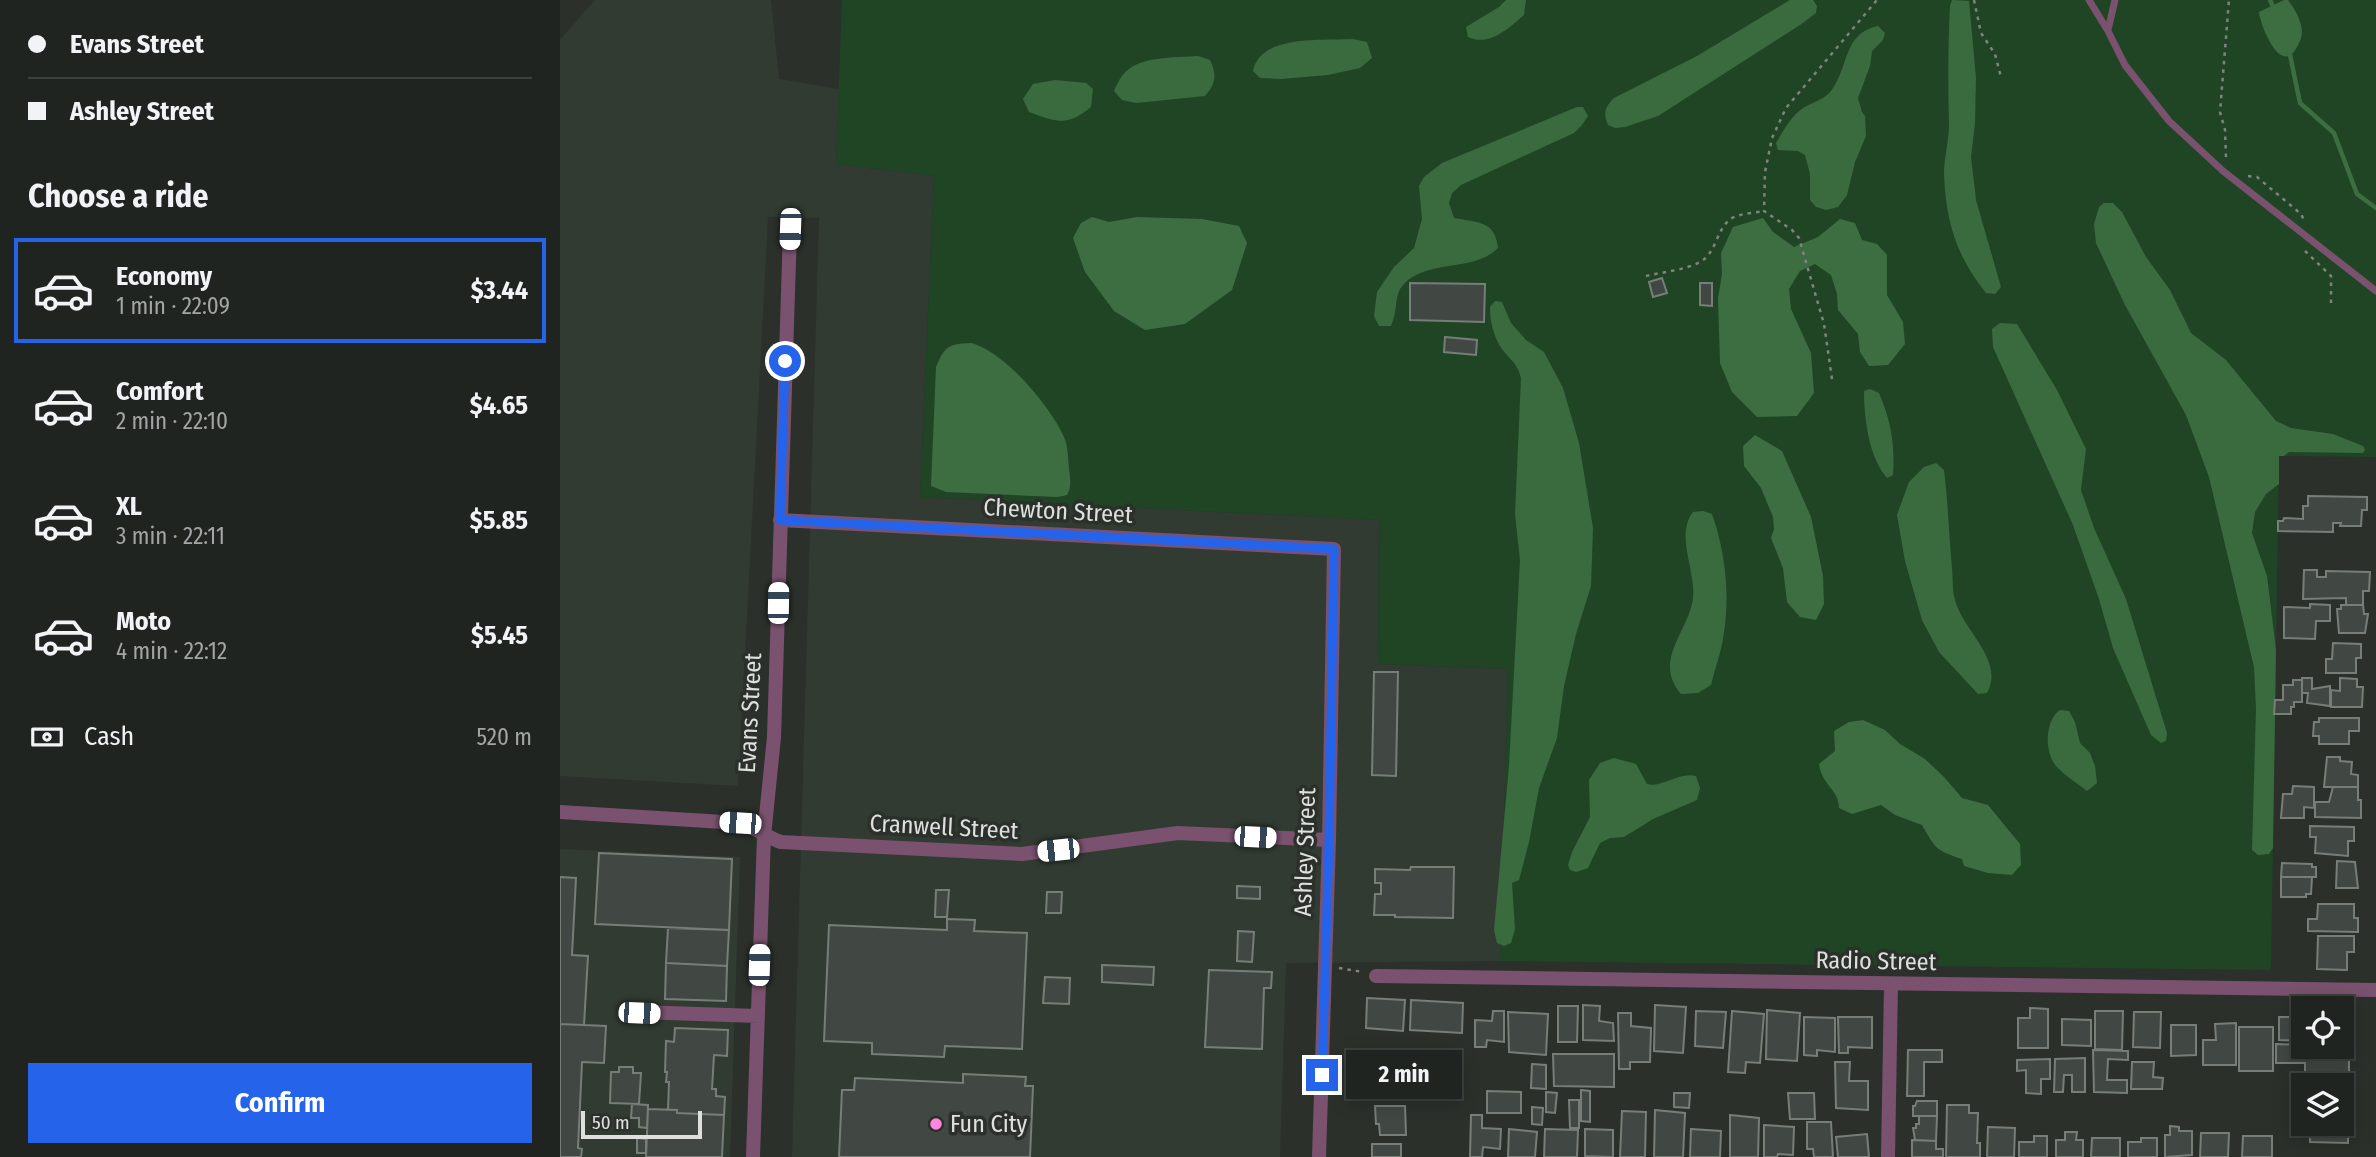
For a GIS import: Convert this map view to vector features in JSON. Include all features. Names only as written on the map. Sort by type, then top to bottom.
[{"type":"street","name":"Evans Street","points":[[753,1157],[764,836],[774,737],[790,229]]},
{"type":"street","name":"Chewton Street","points":[[780,520],[1334,549]]},
{"type":"street","name":"Ashley Street","points":[[1320,1157],[1334,549]]},
{"type":"street","name":"Cranwell Street","points":[[560,812],[740,823],[752,826],[764,836],[781,842],[1021,854],[1178,832],[1329,840]]},
{"type":"street","name":"Radio Street","points":[[1376,976],[2376,990]]},
{"type":"street","points":[[1888,1157],[1891,984]]},
{"type":"street","points":[[639,1013],[758,1016]]},
{"type":"lane","points":[[2089,0],[2125,65],[2169,121],[2223,171],[2376,291]]},
{"type":"lane","points":[[2108,31],[2115,0]]},
{"type":"path","points":[[1764,211],[1765,172],[1772,138],[1786,108],[1877,0]]},
{"type":"path","points":[[1974,0],[1981,33],[1995,54],[2001,77]]},
{"type":"path","points":[[2228,162],[2220,112],[2229,0]]},
{"type":"path","points":[[2239,173],[2257,177],[2301,214],[2305,228]]},
{"type":"path","points":[[1646,276],[1700,262],[1708,255],[1723,227],[1732,219],[1764,211],[1799,238],[1824,324],[1832,379]]},
{"type":"path","points":[[2305,244],[2305,253],[2331,276],[2331,305]]},
{"type":"path","points":[[1325,966],[1376,976]]},
{"type":"shaded area","points":[[595,0],[771,0],[779,79],[839,89],[836,164],[934,176],[920,497],[1379,520],[1378,664],[1508,669],[1500,961],[1286,963],[1280,1157],[792,1157],[819,218],[768,217],[738,786],[560,776],[560,40]]},
{"type":"shaded area","points":[[842,0],[2376,0],[2376,457],[2279,456],[2271,970],[1500,961],[1508,669],[1378,664],[1379,520],[920,497],[934,176],[836,164]]},
{"type":"shaded area","points":[[1506,0],[1526,0],[1524,15],[1491,38],[1484,40],[1468,37],[1466,27]]},
{"type":"shaded area","points":[[1790,0],[1813,0],[1817,6],[1816,13],[1658,116],[1625,127],[1615,128],[1608,125],[1606,110],[1614,98],[1697,56]]},
{"type":"shaded area","points":[[1952,0],[1969,1],[1976,78],[1971,157],[1976,200],[2001,287],[1995,294],[1986,293],[1967,265],[1954,237],[1947,207],[1944,174],[1949,131],[1949,36]]},
{"type":"shaded area","points":[[2288,0],[2296,11],[2302,32],[2292,54],[2285,56],[2273,47],[2259,12]]},
{"type":"shaded area","points":[[1878,26],[1885,33],[1883,40],[1872,51],[1870,66],[1858,98],[1865,116],[1866,136],[1855,162],[1847,195],[1838,207],[1826,210],[1816,207],[1810,200],[1810,174],[1805,155],[1798,151],[1778,150],[1776,143],[1798,112],[1833,88],[1853,42],[1859,35]]},
{"type":"shaded area","points":[[1353,39],[1367,42],[1372,58],[1360,68],[1328,75],[1281,79],[1260,78],[1253,71],[1258,59],[1280,45],[1310,40]]},
{"type":"shaded area","points":[[1198,56],[1210,60],[1214,70],[1213,83],[1205,96],[1136,103],[1122,100],[1114,91],[1122,76],[1137,64],[1157,59]]},
{"type":"shaded area","points":[[1055,80],[1086,83],[1093,89],[1091,107],[1075,118],[1061,121],[1029,112],[1023,99],[1033,84]]},
{"type":"shaded area","points":[[1577,107],[1583,107],[1588,116],[1574,133],[1461,185],[1452,193],[1449,203],[1454,218],[1484,224],[1493,232],[1498,248],[1475,261],[1434,269],[1409,279],[1398,293],[1391,326],[1379,326],[1374,316],[1377,292],[1394,267],[1414,248],[1422,219],[1419,186],[1424,177],[1442,163]]},
{"type":"shaded area","points":[[2104,203],[2113,203],[2122,212],[2146,257],[2170,290],[2191,333],[2226,360],[2276,421],[2291,428],[2333,434],[2363,446],[2365,450],[2363,453],[2289,452],[2279,456],[2279,484],[2266,494],[2255,512],[2252,533],[2267,576],[2276,650],[2273,848],[2269,854],[2258,855],[2252,850],[2256,709],[2254,667],[2209,477],[2186,415],[2125,305],[2096,243],[2094,224],[2099,207]]},
{"type":"shaded area","points":[[1092,217],[1109,222],[1137,217],[1202,219],[1239,226],[1247,243],[1232,290],[1185,324],[1145,330],[1114,311],[1085,272],[1073,238],[1081,223]]},
{"type":"shaded area","points":[[1763,218],[1773,232],[1794,247],[1818,237],[1840,219],[1855,223],[1862,240],[1877,244],[1887,255],[1887,295],[1903,322],[1905,344],[1888,365],[1869,366],[1860,352],[1858,334],[1838,310],[1837,294],[1831,275],[1815,264],[1800,271],[1789,289],[1791,309],[1811,353],[1814,393],[1797,416],[1757,417],[1732,392],[1720,363],[1718,298],[1722,274],[1721,253],[1733,227]]},
{"type":"shaded area","points":[[1495,301],[1502,302],[1511,323],[1526,340],[1544,352],[1563,388],[1579,443],[1593,528],[1591,586],[1564,686],[1557,738],[1539,788],[1519,880],[1512,883],[1515,929],[1511,943],[1504,946],[1497,943],[1494,930],[1509,766],[1520,560],[1515,514],[1521,378],[1494,332],[1490,307]]},
{"type":"shaded area","points":[[2000,323],[2017,324],[2057,390],[2086,449],[2081,490],[2094,528],[2126,599],[2167,733],[2166,741],[2161,743],[2151,735],[2113,648],[2073,525],[1993,347],[1992,329]]},
{"type":"shaded area","points":[[971,343],[997,357],[1025,381],[1057,424],[1067,448],[1070,488],[1067,495],[1058,497],[946,492],[931,486],[936,367],[948,348]]},
{"type":"shaded area","points":[[1870,389],[1879,393],[1891,433],[1893,475],[1887,478],[1876,459],[1869,437],[1864,391]]},
{"type":"shaded area","points":[[1755,435],[1782,451],[1811,517],[1823,576],[1824,604],[1816,620],[1800,617],[1787,602],[1783,568],[1771,538],[1774,529],[1773,517],[1761,488],[1744,466],[1743,446]]},
{"type":"shaded area","points":[[1936,463],[1944,470],[1954,596],[1959,612],[1987,657],[1991,681],[1987,693],[1978,694],[1939,652],[1922,620],[1905,561],[1897,515],[1909,482],[1924,467]]},
{"type":"shaded area","points":[[1693,512],[1712,514],[1723,557],[1726,587],[1724,632],[1711,685],[1698,693],[1681,694],[1673,682],[1670,669],[1671,658],[1693,598],[1686,531]]},
{"type":"shaded area","points":[[2060,710],[2069,711],[2080,743],[2090,753],[2095,766],[2097,783],[2087,791],[2056,766],[2049,753],[2049,728]]},
{"type":"shaded area","points":[[1863,720],[1885,730],[1900,744],[1925,759],[1962,798],[1988,805],[2020,844],[2021,865],[2012,875],[1988,873],[1964,866],[1962,859],[1937,848],[1922,825],[1895,815],[1881,805],[1852,814],[1839,808],[1836,796],[1823,777],[1819,764],[1835,751],[1834,731],[1849,722]]},
{"type":"shaded area","points":[[1614,758],[1636,764],[1647,784],[1659,784],[1689,775],[1696,776],[1700,788],[1697,800],[1653,819],[1624,837],[1610,838],[1600,843],[1588,868],[1576,872],[1570,870],[1568,865],[1572,852],[1590,817],[1589,780],[1600,763]]},
{"type":"shaded area","points":[[560,849],[740,857],[730,1157],[560,1157]]},
{"type":"building","points":[[1662,278],[1667,293],[1653,297],[1649,282]]},
{"type":"building","points":[[1410,283],[1485,284],[1484,322],[1410,320]]},
{"type":"building","points":[[1700,283],[1712,283],[1712,306],[1700,305]]},
{"type":"building","points":[[1445,337],[1477,340],[1476,355],[1444,352]]},
{"type":"building","points":[[2308,496],[2367,497],[2367,510],[2362,510],[2361,526],[2340,526],[2341,523],[2333,523],[2333,532],[2278,531],[2278,521],[2283,521],[2284,518],[2303,519],[2303,506],[2308,506]]},
{"type":"building","points":[[2304,570],[2317,570],[2317,577],[2326,577],[2326,571],[2370,572],[2369,591],[2363,591],[2363,605],[2346,605],[2346,598],[2303,599]]},
{"type":"building","points":[[2310,604],[2330,605],[2330,621],[2316,621],[2315,639],[2284,638],[2284,607],[2310,608]]},
{"type":"building","points":[[2341,605],[2363,605],[2364,614],[2368,614],[2365,633],[2339,633],[2337,609],[2341,609]]},
{"type":"building","points":[[2333,643],[2361,644],[2361,658],[2356,658],[2356,673],[2326,673],[2326,659],[2332,659]]},
{"type":"building","points":[[1374,672],[1398,672],[1396,776],[1372,775]]},
{"type":"building","points":[[2302,678],[2312,678],[2312,689],[2330,686],[2330,706],[2307,703],[2308,693],[2302,693]]},
{"type":"building","points":[[2340,678],[2357,679],[2357,687],[2363,687],[2362,707],[2331,707],[2331,690],[2340,691]]},
{"type":"building","points":[[2293,680],[2302,680],[2302,702],[2294,702],[2291,714],[2274,714],[2275,700],[2283,700],[2283,685],[2293,685]]},
{"type":"building","points":[[2319,718],[2359,718],[2359,731],[2349,731],[2349,744],[2319,744],[2319,736],[2313,736],[2314,722],[2319,722]]},
{"type":"building","points":[[2327,757],[2340,757],[2340,761],[2352,762],[2351,774],[2358,775],[2358,787],[2324,787]]},
{"type":"building","points":[[2293,786],[2314,787],[2314,808],[2304,807],[2304,818],[2281,818],[2283,794],[2292,794]]},
{"type":"building","points":[[2333,787],[2358,787],[2361,818],[2315,817],[2315,802],[2329,802]]},
{"type":"building","points":[[2310,826],[2354,827],[2354,841],[2348,841],[2348,856],[2315,853],[2316,837],[2310,837]]},
{"type":"building","points":[[599,853],[732,859],[729,930],[595,924]]},
{"type":"building","points":[[2337,861],[2355,862],[2358,888],[2336,888]]},
{"type":"building","points":[[2282,863],[2312,864],[2312,867],[2316,867],[2316,877],[2281,877]]},
{"type":"building","points":[[1411,867],[1454,867],[1453,918],[1374,915],[1375,894],[1381,894],[1381,883],[1375,883],[1375,869],[1410,870]]},
{"type":"building","points":[[560,877],[576,878],[572,955],[588,956],[584,1025],[560,1024]]},
{"type":"building","points":[[2281,877],[2312,877],[2311,894],[2306,894],[2306,897],[2281,897]]},
{"type":"building","points":[[1237,886],[1260,887],[1260,899],[1237,898]]},
{"type":"building","points":[[936,890],[949,890],[947,917],[935,917]]},
{"type":"building","points":[[1047,892],[1062,892],[1061,913],[1046,913]]},
{"type":"building","points":[[2318,904],[2354,904],[2358,932],[2308,931],[2308,919],[2317,919]]},
{"type":"building","points":[[947,919],[975,920],[974,931],[1027,933],[1022,1049],[945,1046],[944,1057],[872,1054],[872,1043],[824,1041],[829,925],[947,930]]},
{"type":"building","points":[[668,928],[729,930],[727,966],[666,963]]},
{"type":"building","points":[[1238,931],[1254,932],[1252,962],[1237,961]]},
{"type":"building","points":[[2318,936],[2354,936],[2354,952],[2347,952],[2347,970],[2317,969]]},
{"type":"building","points":[[666,963],[727,966],[726,1001],[665,999]]},
{"type":"building","points":[[1102,965],[1154,967],[1153,985],[1102,982]]},
{"type":"building","points":[[1209,970],[1272,972],[1271,988],[1264,988],[1262,1049],[1205,1047]]},
{"type":"building","points":[[1045,977],[1070,978],[1069,1004],[1043,1003]]},
{"type":"building","points":[[1367,998],[1405,1000],[1403,1031],[1366,1028]]},
{"type":"building","points":[[1411,1000],[1463,1003],[1462,1033],[1410,1030]]},
{"type":"building","points":[[1583,1005],[1600,1006],[1599,1021],[1613,1023],[1614,1041],[1583,1040]]},
{"type":"building","points":[[1655,1005],[1686,1007],[1683,1053],[1654,1051]]},
{"type":"building","points":[[1558,1006],[1578,1006],[1577,1042],[1558,1042]]},
{"type":"building","points":[[2030,1008],[2048,1009],[2048,1048],[2018,1048],[2018,1018],[2030,1018]]},
{"type":"building","points":[[1767,1010],[1800,1013],[1797,1061],[1766,1059]]},
{"type":"building","points":[[1493,1011],[1504,1011],[1504,1042],[1487,1040],[1486,1047],[1475,1047],[1475,1020],[1492,1021]]},
{"type":"building","points":[[1696,1011],[1726,1012],[1723,1048],[1695,1046]]},
{"type":"building","points":[[1732,1011],[1764,1014],[1760,1063],[1746,1062],[1745,1073],[1728,1072]]},
{"type":"building","points":[[2095,1011],[2123,1011],[2122,1050],[2095,1049]]},
{"type":"building","points":[[1508,1012],[1548,1014],[1546,1055],[1509,1052]]},
{"type":"building","points":[[2134,1012],[2161,1012],[2160,1048],[2133,1047]]},
{"type":"building","points":[[1618,1013],[1631,1013],[1631,1026],[1651,1028],[1650,1062],[1630,1062],[1630,1069],[1619,1069]]},
{"type":"building","points":[[1804,1017],[1835,1018],[1835,1052],[1817,1050],[1817,1056],[1804,1055]]},
{"type":"building","points":[[1838,1017],[1872,1017],[1872,1048],[1848,1047],[1848,1053],[1839,1053]]},
{"type":"building","points":[[2279,1017],[2291,1017],[2291,1040],[2279,1040]]},
{"type":"building","points":[[2062,1019],[2091,1020],[2091,1046],[2062,1045]]},
{"type":"building","points":[[2236,1023],[2236,1065],[2203,1065],[2203,1040],[2216,1040],[2215,1024]]},
{"type":"building","points":[[560,1024],[606,1026],[604,1063],[582,1062],[578,1148],[582,1149],[581,1157],[560,1157]]},
{"type":"building","points":[[2171,1025],[2196,1025],[2196,1055],[2171,1056]]},
{"type":"building","points":[[2239,1027],[2273,1027],[2273,1071],[2239,1071]]},
{"type":"building","points":[[675,1028],[728,1030],[727,1056],[714,1055],[712,1089],[716,1089],[716,1096],[725,1097],[724,1115],[677,1113],[677,1110],[668,1110],[666,1041],[674,1042]]},
{"type":"building","points":[[2276,1044],[2291,1045],[2291,1059],[2349,1059],[2349,1073],[2305,1073],[2305,1063],[2276,1063]]},
{"type":"building","points":[[1908,1050],[1942,1050],[1942,1062],[1924,1062],[1924,1096],[1907,1096]]},
{"type":"building","points":[[2093,1050],[2128,1051],[2128,1060],[2108,1059],[2107,1080],[2127,1080],[2127,1093],[2094,1092]]},
{"type":"building","points":[[1553,1054],[1614,1054],[1614,1087],[1554,1086]]},
{"type":"building","points":[[2085,1058],[2085,1092],[2072,1092],[2072,1075],[2064,1075],[2063,1092],[2054,1092],[2055,1059]]},
{"type":"building","points":[[2050,1059],[2050,1079],[2041,1079],[2041,1094],[2026,1093],[2026,1070],[2017,1071],[2017,1060]]},
{"type":"building","points":[[1835,1062],[1850,1062],[1849,1081],[1868,1081],[1868,1110],[1836,1108]]},
{"type":"building","points":[[2132,1062],[2154,1062],[2153,1077],[2163,1078],[2162,1089],[2131,1089]]},
{"type":"building","points":[[1532,1064],[1546,1065],[1546,1089],[1531,1088]]},
{"type":"building","points":[[619,1067],[633,1067],[633,1073],[641,1073],[639,1104],[610,1103],[611,1072],[619,1072]]},
{"type":"building","points":[[1426,1067],[1451,1069],[1451,1086],[1426,1084]]},
{"type":"building","points":[[1394,1071],[1420,1071],[1421,1092],[1405,1092],[1405,1099],[1378,1099],[1378,1083],[1395,1083]]},
{"type":"building","name":"Fun City","points":[[963,1074],[1026,1077],[1025,1086],[1033,1086],[1030,1157],[839,1157],[842,1090],[854,1090],[855,1078],[963,1083]]},
{"type":"building","points":[[1581,1090],[1590,1091],[1590,1122],[1581,1121]]},
{"type":"building","points":[[1487,1091],[1521,1092],[1521,1113],[1487,1113]]},
{"type":"building","points":[[1546,1092],[1557,1093],[1555,1113],[1546,1112]]},
{"type":"building","points":[[1674,1093],[1690,1093],[1689,1108],[1674,1107]]},
{"type":"building","points":[[1788,1093],[1814,1093],[1815,1119],[1790,1119]]},
{"type":"building","points":[[1569,1100],[1579,1100],[1579,1128],[1570,1128]]},
{"type":"building","points":[[1917,1101],[1937,1101],[1937,1116],[1913,1116],[1913,1106]]},
{"type":"building","points":[[632,1104],[648,1105],[647,1128],[639,1127],[639,1118],[631,1118]]},
{"type":"building","points":[[1947,1105],[1969,1105],[1969,1113],[1978,1113],[1977,1143],[1980,1143],[1980,1157],[1946,1157]]},
{"type":"building","points":[[1375,1106],[1405,1106],[1406,1135],[1380,1135]]},
{"type":"building","points":[[1532,1107],[1543,1108],[1542,1125],[1532,1124]]},
{"type":"building","points":[[648,1109],[724,1115],[722,1157],[646,1157]]},
{"type":"building","points":[[1655,1110],[1685,1113],[1683,1157],[1654,1157]]},
{"type":"building","points":[[1622,1111],[1646,1112],[1645,1157],[1620,1157]]},
{"type":"building","points":[[1471,1115],[1482,1115],[1482,1128],[1501,1129],[1500,1149],[1483,1147],[1482,1157],[1470,1157]]},
{"type":"building","points":[[1730,1115],[1759,1118],[1758,1157],[1730,1157]]},
{"type":"building","points":[[1919,1116],[1937,1116],[1936,1141],[1915,1140],[1913,1128],[1919,1124]]},
{"type":"building","points":[[1807,1122],[1831,1122],[1833,1157],[1814,1157],[1813,1149],[1807,1149]]},
{"type":"building","points":[[1764,1125],[1794,1127],[1793,1155],[1764,1157]]},
{"type":"building","points":[[2170,1126],[2179,1127],[2179,1131],[2192,1131],[2192,1155],[2165,1157],[2165,1135],[2170,1135]]},
{"type":"building","points":[[1988,1127],[2015,1128],[2014,1157],[1987,1157]]},
{"type":"building","points":[[1509,1129],[1537,1132],[1535,1157],[1508,1157]]},
{"type":"building","points":[[1545,1129],[1578,1130],[1577,1157],[1544,1157]]},
{"type":"building","points":[[1585,1129],[1613,1130],[1613,1157],[1585,1156]]},
{"type":"building","points":[[1691,1129],[1721,1131],[1720,1157],[1690,1157]]},
{"type":"building","points":[[2065,1132],[2077,1132],[2076,1140],[2083,1140],[2083,1157],[2056,1157],[2056,1140],[2065,1140]]},
{"type":"building","points":[[2201,1133],[2229,1133],[2228,1157],[2200,1157]]},
{"type":"building","points":[[1867,1134],[1869,1157],[1838,1157],[1836,1137]]},
{"type":"building","points":[[2034,1136],[2047,1136],[2047,1157],[2019,1157],[2019,1142],[2034,1142]]},
{"type":"building","points":[[2243,1136],[2272,1136],[2272,1157],[2242,1157]]},
{"type":"building","points":[[2310,1136],[2348,1136],[2348,1143],[2310,1142]]},
{"type":"building","points":[[637,1138],[646,1139],[646,1153],[637,1153]]},
{"type":"building","points":[[2092,1138],[2120,1138],[2120,1157],[2091,1157]]},
{"type":"building","points":[[2141,1138],[2157,1138],[2157,1157],[2128,1157],[2128,1142],[2141,1142]]},
{"type":"building","points":[[1912,1140],[1936,1141],[1936,1149],[1943,1149],[1943,1157],[1912,1157]]},
{"type":"building","points":[[1372,1144],[1401,1144],[1401,1157],[1372,1157]]},
{"type":"waterway","points":[[2270,0],[2274,9]]},
{"type":"waterway","points":[[2289,50],[2300,103],[2334,133],[2357,194],[2376,208]]},
{"type":"place","name":"Fun City","points":[[936,1124]]},
{"type":"route","points":[[785,361],[780,520],[1334,549],[1322,1075]]}]
